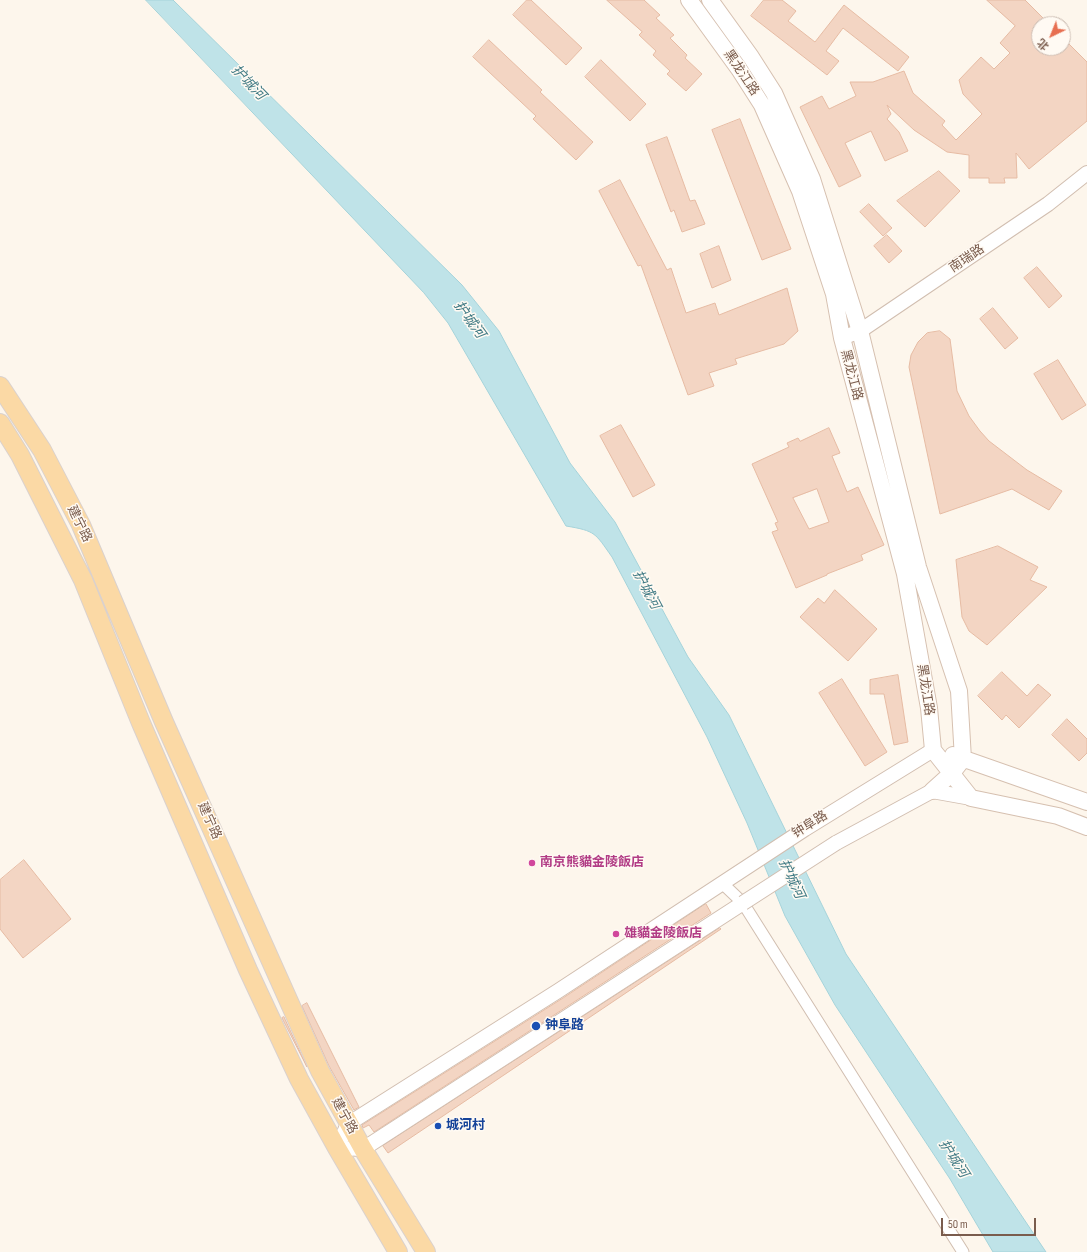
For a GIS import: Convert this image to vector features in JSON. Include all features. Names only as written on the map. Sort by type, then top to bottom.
[{"type":"main road","name":"黑龙江路","points":[[689,0],[739,69],[762,105],[800,191],[834,294],[842,338],[904,574],[929,708],[933,750]]},
{"type":"main road","name":"黑龙江路","points":[[710,0],[751,57],[774,93],[812,179],[860,331],[918,567],[959,691],[963,759]]},
{"type":"main road","name":"建宁路","points":[[0,386],[42,450],[81,525],[167,729],[320,1071],[348,1124],[426,1252]]},
{"type":"main road","name":"建宁路","points":[[0,423],[20,455],[83,580],[141,723],[248,970],[299,1079],[337,1148],[398,1252]]},
{"type":"main road","points":[[933,750],[1087,802]]},
{"type":"main road","points":[[933,750],[972,798],[1058,816],[1087,827]]},
{"type":"main road","points":[[932,791],[952,773],[963,759]]},
{"type":"street","name":"南瑞路","points":[[842,338],[860,331],[1048,204],[1087,173]]},
{"type":"street","name":"钟阜路","points":[[348,1124],[558,991],[805,828],[933,750]]},
{"type":"street","points":[[348,1124],[337,1148],[363,1149],[836,844],[932,791],[972,798]]},
{"type":"street","points":[[722,883],[743,903],[963,1252]]},
{"type":"water","name":"护城河","points":[[146,0],[173,0],[462,285],[499,331],[570,463],[615,522],[688,657],[729,715],[846,954],[1046,1252],[993,1252],[950,1179],[835,1005],[785,916],[747,823],[707,737],[612,557],[594,534],[566,526],[448,323],[424,293]]},
{"type":"building","points":[[527,0],[531,0],[582,48],[566,65],[513,15]]},
{"type":"building","points":[[607,0],[644,0],[660,15],[656,18],[674,35],[670,38],[687,55],[685,58],[702,74],[686,91],[667,74],[670,71],[653,55],[656,51],[639,35],[642,32]]},
{"type":"building","points":[[764,0],[782,0],[796,11],[788,21],[815,42],[844,5],[909,57],[898,71],[843,28],[826,51],[839,61],[827,75],[751,16]]},
{"type":"building","points":[[987,0],[1025,0],[1041,16],[1031,16],[1031,56],[1071,56],[1071,46],[1087,62],[1087,121],[1029,169],[1016,153],[1017,178],[1004,178],[1005,183],[989,183],[989,178],[969,178],[969,155],[947,152],[914,130],[887,105],[891,114],[887,119],[899,132],[908,151],[885,161],[871,131],[845,143],[861,176],[839,187],[800,107],[822,96],[829,109],[856,96],[850,82],[873,82],[904,71],[913,93],[945,121],[942,125],[956,140],[982,114],[963,94],[959,80],[981,57],[994,69],[1010,53],[1000,43],[1015,26]]},
{"type":"building","points":[[489,40],[542,90],[540,92],[593,142],[576,160],[533,119],[536,116],[473,57]]},
{"type":"building","points":[[601,60],[646,104],[630,121],[585,77]]},
{"type":"building","points":[[740,119],[791,249],[762,260],[712,130]]},
{"type":"building","points":[[667,137],[690,201],[695,200],[705,224],[682,232],[674,210],[671,212],[646,145]]},
{"type":"building","points":[[939,171],[960,191],[925,227],[897,201]]},
{"type":"building","points":[[620,180],[667,270],[671,268],[686,313],[715,303],[719,315],[787,288],[798,331],[784,344],[735,359],[737,364],[709,373],[714,386],[688,395],[641,265],[638,266],[599,191]]},
{"type":"building","points":[[869,204],[892,228],[883,236],[860,212]]},
{"type":"building","points":[[887,235],[902,251],[889,263],[874,246]]},
{"type":"building","points":[[719,246],[731,280],[712,288],[700,254]]},
{"type":"building","points":[[1037,267],[1062,296],[1049,308],[1024,278]]},
{"type":"building","points":[[993,308],[1018,338],[1005,349],[980,319]]},
{"type":"building","points":[[940,331],[950,339],[957,391],[969,416],[980,431],[989,441],[1027,470],[1062,491],[1049,510],[1012,489],[940,514],[909,367],[911,355],[918,342],[927,333]]},
{"type":"building","points":[[1058,360],[1086,405],[1062,420],[1034,374]]},
{"type":"building","points":[[621,425],[655,485],[633,497],[600,436]]},
{"type":"building","points":[[829,428],[840,453],[832,456],[847,492],[858,487],[884,545],[861,555],[863,560],[796,588],[772,532],[778,530],[775,523],[778,522],[752,464],[789,447],[787,443],[798,438],[800,441]],"holes":[[[817,489],[829,522],[809,529],[793,498]]]},
{"type":"building","points":[[998,546],[1038,567],[1030,580],[1047,587],[987,645],[969,631],[962,617],[956,560]]},
{"type":"building","points":[[835,590],[877,629],[848,661],[800,617],[818,598],[824,603]]},
{"type":"building","points":[[1002,672],[1027,696],[1038,684],[1051,695],[1019,728],[1006,715],[1002,720],[978,696]]},
{"type":"building","points":[[898,675],[908,742],[894,745],[884,694],[870,694],[870,680]]},
{"type":"building","points":[[842,679],[887,752],[865,766],[819,693]]},
{"type":"building","points":[[1067,719],[1087,739],[1087,753],[1079,761],[1052,735]]},
{"type":"building","points":[[24,860],[71,919],[23,958],[0,929],[0,880]]},
{"type":"building","points":[[706,904],[711,913],[374,1132],[369,1125],[363,1128],[362,1125],[563,998]]},
{"type":"building","points":[[720,928],[721,929],[388,1153],[383,1146]]},
{"type":"building","points":[[307,1003],[359,1107],[354,1110],[329,1066],[302,1006]]},
{"type":"building","points":[[284,1017],[307,1067],[282,1018]]},
{"type":"place","name":"南京熊貓金陵飯店","points":[[532,863]]},
{"type":"place","name":"雄貓金陵飯店","points":[[616,934]]},
{"type":"place","name":"钟阜路","points":[[536,1026]]},
{"type":"place","name":"城河村","points":[[438,1126]]}]
